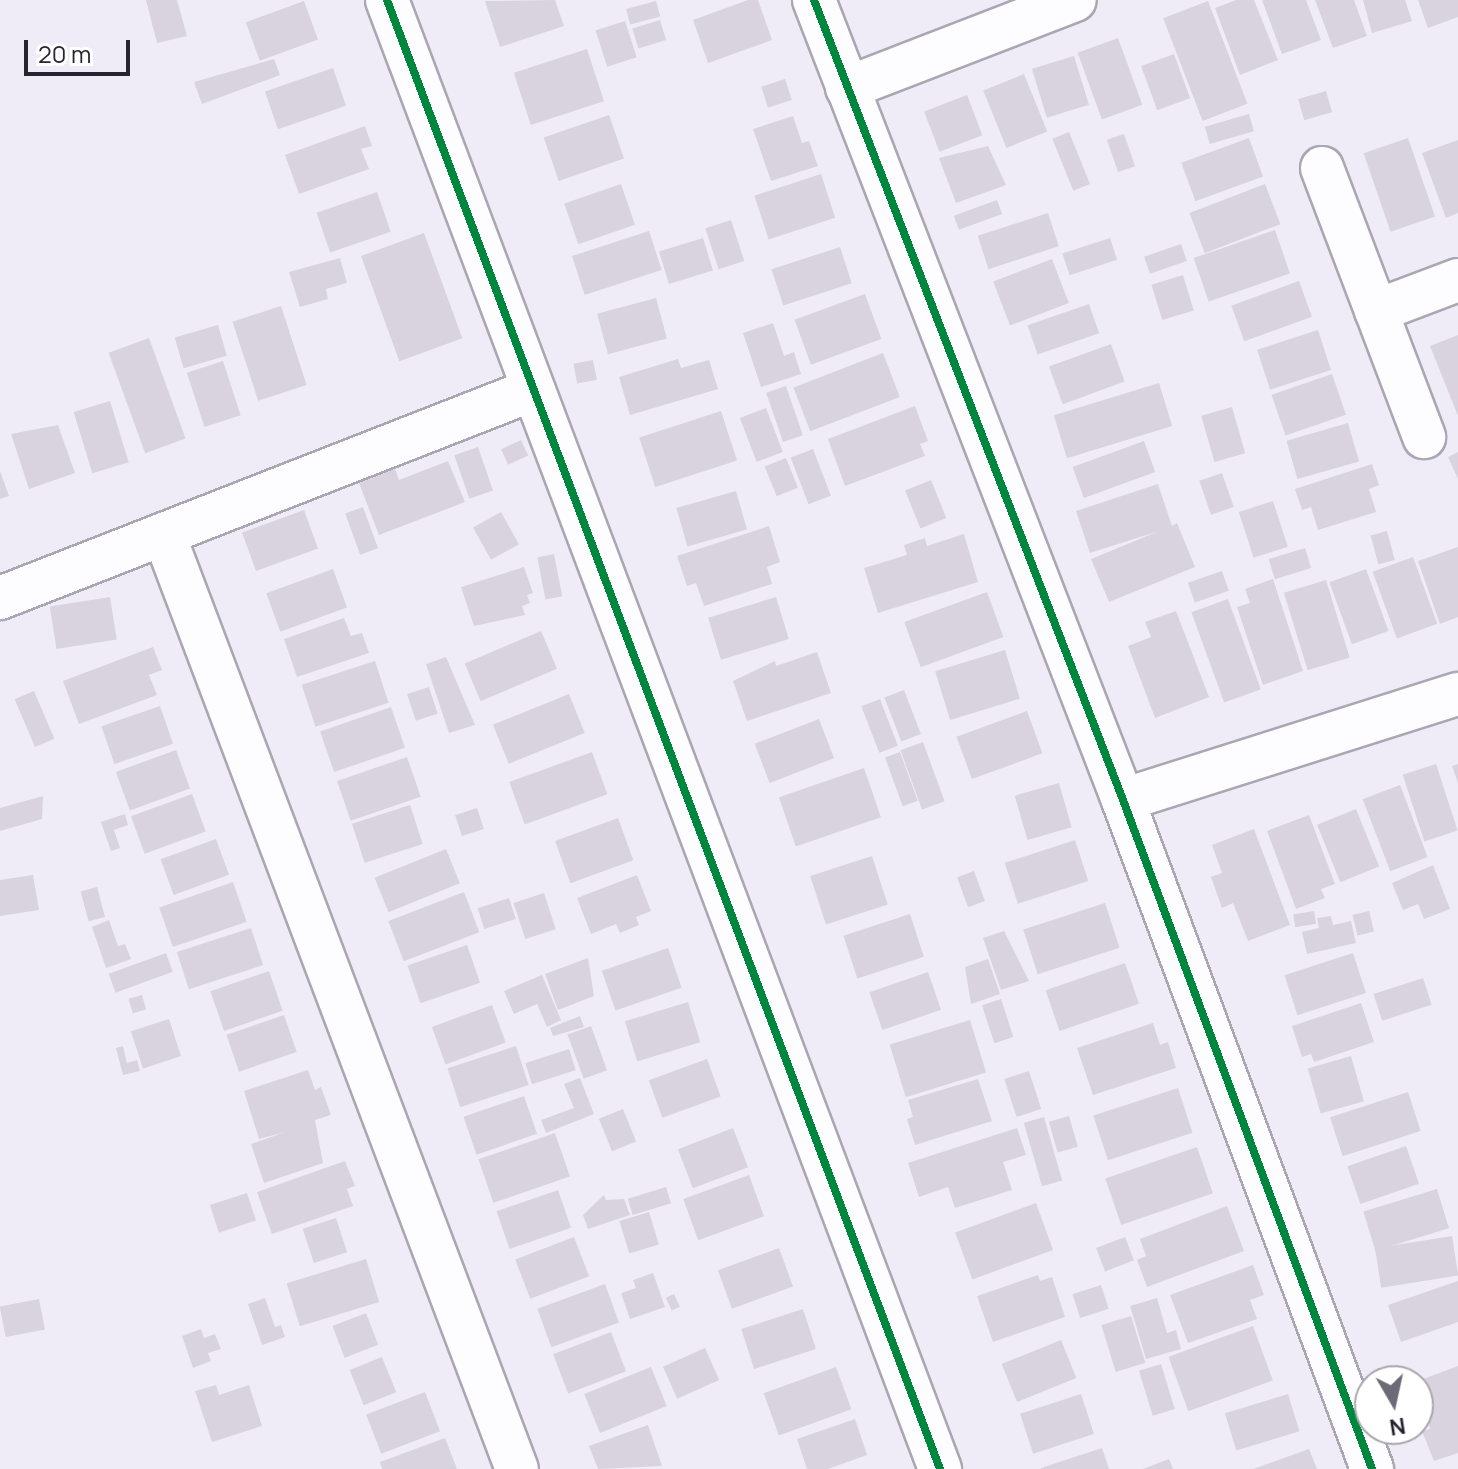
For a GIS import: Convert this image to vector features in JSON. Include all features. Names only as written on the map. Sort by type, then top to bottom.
[{"type":"street","points":[[387,0],[940,1469]]},
{"type":"street","points":[[814,0],[1123,800],[1372,1469]]},
{"type":"street","points":[[847,88],[1075,0]]},
{"type":"street","points":[[1322,168],[1424,437]]},
{"type":"street","points":[[1376,311],[1458,280]]},
{"type":"street","points":[[0,598],[532,390]]},
{"type":"street","points":[[164,535],[517,1469]]},
{"type":"street","points":[[1123,800],[1458,694]]},
{"type":"building","points":[[146,0],[177,0],[187,36],[157,43]]},
{"type":"building","points":[[555,0],[564,26],[500,47],[485,1]]},
{"type":"building","points":[[748,0],[758,0],[772,40],[708,63],[693,20]]},
{"type":"building","points":[[1236,0],[1254,0],[1278,60],[1240,75],[1215,8]]},
{"type":"building","points":[[1262,0],[1306,0],[1321,40],[1282,54]]},
{"type":"building","points":[[1315,0],[1354,0],[1367,36],[1333,48]]},
{"type":"building","points":[[1363,0],[1405,0],[1412,21],[1372,33]]},
{"type":"building","points":[[1418,0],[1458,0],[1458,17],[1428,28]]},
{"type":"building","points":[[304,1],[318,40],[260,61],[246,22]]},
{"type":"building","points":[[656,1],[660,16],[630,24],[626,9]]},
{"type":"building","points":[[1208,1],[1247,104],[1203,121],[1163,18]]},
{"type":"building","points":[[660,20],[666,40],[638,49],[632,28]]},
{"type":"building","points":[[625,21],[637,57],[607,67],[596,31]]},
{"type":"building","points":[[1118,38],[1142,105],[1102,119],[1078,53]]},
{"type":"building","points":[[587,49],[604,101],[531,125],[514,73]]},
{"type":"building","points":[[1174,54],[1190,98],[1157,110],[1141,66]]},
{"type":"building","points":[[1074,56],[1089,105],[1047,118],[1032,69]]},
{"type":"building","points":[[274,59],[280,75],[202,104],[194,82]]},
{"type":"building","points":[[333,68],[346,106],[278,129],[265,91]]},
{"type":"building","points":[[1024,74],[1047,131],[1006,148],[983,90]]},
{"type":"building","points":[[785,79],[792,100],[768,108],[761,87]]},
{"type":"building","points":[[1326,91],[1332,112],[1304,120],[1298,99]]},
{"type":"building","points":[[967,95],[982,135],[939,152],[924,111]]},
{"type":"building","points":[[1249,114],[1254,131],[1210,144],[1205,127]]},
{"type":"building","points":[[609,115],[624,158],[559,181],[544,137]]},
{"type":"building","points":[[793,116],[802,143],[809,141],[818,166],[771,181],[753,129]]},
{"type":"building","points":[[365,126],[372,146],[361,149],[369,169],[299,194],[285,155]]},
{"type":"building","points":[[1069,132],[1090,184],[1073,191],[1052,139]]},
{"type":"building","points":[[1124,134],[1135,166],[1118,172],[1107,140]]},
{"type":"building","points":[[1249,138],[1263,177],[1195,201],[1181,163]]},
{"type":"building","points":[[1408,138],[1435,216],[1391,232],[1364,153]]},
{"type":"building","points":[[1458,140],[1458,213],[1446,218],[1422,153]]},
{"type":"building","points":[[988,146],[1006,185],[956,203],[939,158]]},
{"type":"building","points":[[821,174],[835,218],[769,239],[754,196]]},
{"type":"building","points":[[621,184],[635,225],[578,244],[564,204]]},
{"type":"building","points":[[1265,184],[1280,224],[1205,253],[1189,213]]},
{"type":"building","points":[[377,192],[391,232],[330,253],[316,213]]},
{"type":"building","points":[[997,200],[1002,214],[959,230],[954,216]]},
{"type":"building","points":[[1048,213],[1059,246],[988,269],[978,236]]},
{"type":"building","points":[[731,220],[744,261],[719,269],[705,228]]},
{"type":"building","points":[[1275,230],[1290,273],[1209,301],[1194,258]]},
{"type":"building","points":[[649,231],[662,270],[585,295],[572,256]]},
{"type":"building","points":[[424,233],[462,338],[399,361],[361,256]]},
{"type":"building","points":[[703,238],[713,271],[669,284],[659,251]]},
{"type":"building","points":[[1110,238],[1117,260],[1070,275],[1062,253]]},
{"type":"building","points":[[1181,244],[1187,261],[1150,274],[1144,257]]},
{"type":"building","points":[[840,247],[852,283],[783,305],[772,269]]},
{"type":"building","points":[[340,258],[347,283],[326,289],[328,299],[300,307],[289,272]]},
{"type":"building","points":[[1052,259],[1069,303],[1010,325],[993,282]]},
{"type":"building","points":[[1183,275],[1194,310],[1162,320],[1151,285]]},
{"type":"building","points":[[1299,281],[1312,317],[1244,341],[1231,306]]},
{"type":"building","points":[[865,294],[881,339],[811,365],[795,320]]},
{"type":"building","points":[[656,298],[667,339],[608,354],[597,314]]},
{"type":"building","points":[[1089,304],[1099,333],[1038,354],[1028,325]]},
{"type":"building","points":[[281,306],[307,385],[258,401],[232,322]]},
{"type":"building","points":[[773,323],[784,356],[794,352],[801,374],[761,387],[743,333]]},
{"type":"building","points":[[218,325],[227,356],[184,368],[175,337]]},
{"type":"building","points":[[1318,330],[1331,370],[1270,390],[1257,350]]},
{"type":"building","points":[[1458,335],[1458,416],[1430,346]]},
{"type":"building","points":[[149,338],[186,439],[145,453],[109,353]]},
{"type":"building","points":[[1111,344],[1125,382],[1063,404],[1049,367]]},
{"type":"building","points":[[883,353],[900,397],[810,431],[793,387]]},
{"type":"building","points":[[678,359],[681,368],[709,360],[718,389],[630,415],[619,377]]},
{"type":"building","points":[[593,360],[597,380],[577,383],[573,364]]},
{"type":"building","points":[[223,361],[241,415],[204,427],[187,373]]},
{"type":"building","points":[[1332,374],[1346,415],[1285,435],[1271,395]]},
{"type":"building","points":[[1159,383],[1172,426],[1067,458],[1054,415]]},
{"type":"building","points":[[786,386],[803,435],[783,442],[766,393]]},
{"type":"building","points":[[110,401],[129,462],[92,473],[74,412]]},
{"type":"building","points":[[915,406],[928,441],[920,444],[925,456],[845,486],[828,439]]},
{"type":"building","points":[[1232,407],[1245,453],[1214,462],[1201,416]]},
{"type":"building","points":[[766,408],[783,452],[757,462],[740,418]]},
{"type":"building","points":[[721,411],[737,460],[655,487],[639,438]]},
{"type":"building","points":[[1348,423],[1359,461],[1298,479],[1286,441]]},
{"type":"building","points":[[58,425],[75,473],[29,489],[11,434]]},
{"type":"building","points":[[521,440],[528,455],[508,465],[501,449]]},
{"type":"building","points":[[1144,441],[1155,472],[1084,498],[1073,467]]},
{"type":"building","points":[[478,447],[493,490],[469,499],[454,455]]},
{"type":"building","points":[[813,449],[831,496],[809,504],[791,458]]},
{"type":"building","points":[[1458,452],[1458,479],[1448,457]]},
{"type":"building","points":[[786,458],[798,488],[777,496],[765,467]]},
{"type":"building","points":[[448,461],[465,502],[379,535],[359,483],[395,469],[399,480]]},
{"type":"building","points":[[1372,464],[1379,485],[1369,489],[1376,512],[1318,530],[1311,507],[1302,510],[1295,489]]},
{"type":"building","points":[[0,471],[9,496],[0,499]]},
{"type":"building","points":[[1222,473],[1234,507],[1211,515],[1199,481]]},
{"type":"building","points":[[931,480],[946,518],[920,529],[905,490]]},
{"type":"building","points":[[1158,484],[1172,526],[1177,523],[1195,567],[1109,602],[1091,559],[1159,531],[1090,553],[1076,511]]},
{"type":"building","points":[[736,491],[747,529],[687,547],[676,508]]},
{"type":"building","points":[[1273,501],[1288,547],[1254,558],[1239,512]]},
{"type":"building","points":[[363,507],[378,548],[360,555],[345,513]]},
{"type":"building","points":[[304,510],[318,549],[256,571],[242,533]]},
{"type":"building","points":[[501,512],[519,544],[491,560],[473,528]]},
{"type":"building","points":[[769,526],[780,562],[767,567],[772,584],[704,606],[696,583],[687,586],[677,556]]},
{"type":"building","points":[[1387,531],[1395,560],[1378,564],[1371,535]]},
{"type":"building","points":[[964,534],[978,582],[878,613],[864,568],[907,555],[904,545],[925,538],[927,546]]},
{"type":"building","points":[[1458,547],[1458,617],[1440,624],[1418,561]]},
{"type":"building","points":[[1305,548],[1311,568],[1275,579],[1269,559]]},
{"type":"building","points":[[554,554],[562,596],[546,599],[537,557]]},
{"type":"building","points":[[1413,557],[1437,624],[1397,638],[1373,572]]},
{"type":"building","points":[[524,567],[533,593],[527,595],[530,603],[522,606],[525,615],[474,626],[461,587]]},
{"type":"building","points":[[333,569],[347,608],[280,632],[266,593]]},
{"type":"building","points":[[1366,569],[1389,631],[1352,644],[1329,582]]},
{"type":"building","points":[[1222,571],[1229,591],[1195,603],[1188,583]]},
{"type":"building","points":[[1273,579],[1303,671],[1263,685],[1237,607],[1250,603],[1245,589]]},
{"type":"building","points":[[1326,580],[1350,657],[1308,670],[1284,593]]},
{"type":"building","points":[[987,592],[1003,637],[921,667],[904,622]]},
{"type":"building","points":[[110,597],[117,639],[56,649],[50,607]]},
{"type":"building","points":[[776,597],[789,639],[721,660],[708,618]]},
{"type":"building","points":[[1228,599],[1261,689],[1224,703],[1191,612]]},
{"type":"building","points":[[1176,611],[1209,697],[1155,718],[1128,646],[1151,637],[1145,622]]},
{"type":"building","points":[[344,618],[351,636],[362,633],[369,653],[297,677],[284,639]]},
{"type":"building","points":[[541,631],[557,669],[481,701],[465,663]]},
{"type":"building","points":[[153,647],[162,670],[149,675],[157,695],[79,724],[63,681]]},
{"type":"building","points":[[1005,650],[1020,699],[950,720],[935,671]]},
{"type":"building","points":[[817,652],[831,693],[747,721],[733,681],[775,661],[776,666]]},
{"type":"building","points":[[446,657],[475,725],[449,733],[426,664]]},
{"type":"building","points":[[375,661],[389,703],[315,727],[302,685]]},
{"type":"building","points":[[429,687],[438,714],[416,721],[407,694]]},
{"type":"building","points":[[904,690],[921,734],[901,741],[884,698]]},
{"type":"building","points":[[34,691],[54,739],[35,747],[15,699]]},
{"type":"building","points":[[569,694],[585,733],[509,764],[493,725]]},
{"type":"building","points":[[880,699],[898,746],[879,753],[861,706]]},
{"type":"building","points":[[160,706],[173,744],[114,764],[101,726]]},
{"type":"building","points":[[391,707],[405,748],[334,772],[320,731]]},
{"type":"building","points":[[1027,711],[1042,753],[972,779],[957,737]]},
{"type":"building","points":[[819,719],[834,758],[770,783],[755,744]]},
{"type":"building","points":[[923,742],[945,801],[922,809],[900,750]]},
{"type":"building","points":[[176,750],[190,789],[130,810],[116,772]]},
{"type":"building","points":[[592,752],[607,794],[525,824],[509,782]]},
{"type":"building","points":[[900,752],[918,801],[903,806],[885,757]]},
{"type":"building","points":[[407,757],[421,797],[351,821],[337,781]]},
{"type":"building","points":[[1436,764],[1458,831],[1424,841],[1403,775]]},
{"type":"building","points":[[1458,764],[1458,783],[1452,766]]},
{"type":"building","points":[[864,768],[881,817],[796,846],[779,797]]},
{"type":"building","points":[[1059,783],[1072,827],[1027,840],[1015,796]]},
{"type":"building","points":[[1400,785],[1428,857],[1390,871],[1363,799]]},
{"type":"building","points":[[192,794],[206,832],[145,854],[131,816]]},
{"type":"building","points":[[43,796],[42,819],[0,831],[0,808]]},
{"type":"building","points":[[410,805],[423,844],[365,863],[352,824]]},
{"type":"building","points":[[477,808],[484,829],[462,836],[455,815]]},
{"type":"building","points":[[1356,809],[1379,866],[1340,882],[1317,825]]},
{"type":"building","points":[[125,814],[128,825],[114,830],[120,848],[111,851],[101,822]]},
{"type":"building","points":[[1309,815],[1335,884],[1321,889],[1325,898],[1296,909],[1267,831]]},
{"type":"building","points":[[618,818],[633,860],[570,883],[555,841]]},
{"type":"building","points":[[1254,829],[1290,925],[1248,941],[1233,903],[1222,908],[1211,877],[1222,873],[1212,845]]},
{"type":"building","points":[[216,839],[229,875],[174,895],[161,859]]},
{"type":"building","points":[[1075,840],[1088,881],[1018,904],[1005,863]]},
{"type":"building","points":[[446,849],[460,883],[388,912],[375,878]]},
{"type":"building","points":[[872,856],[888,905],[826,925],[810,876]]},
{"type":"building","points":[[1433,865],[1450,909],[1424,919],[1418,904],[1403,910],[1392,883]]},
{"type":"building","points":[[974,871],[985,901],[968,907],[957,877]]},
{"type":"building","points":[[33,875],[39,910],[0,916],[0,880]]},
{"type":"building","points":[[637,875],[651,911],[636,917],[639,925],[620,933],[616,924],[591,934],[577,898]]},
{"type":"building","points":[[233,882],[247,922],[173,947],[159,907]]},
{"type":"building","points":[[97,887],[105,917],[89,921],[81,891]]},
{"type":"building","points":[[464,892],[479,932],[404,961],[388,921]]},
{"type":"building","points":[[544,893],[556,929],[525,939],[514,903]]},
{"type":"building","points":[[509,898],[516,919],[484,929],[478,908]]},
{"type":"building","points":[[1105,903],[1120,948],[1038,974],[1023,930]]},
{"type":"building","points":[[1314,911],[1316,924],[1295,927],[1293,914]]},
{"type":"building","points":[[1369,911],[1374,931],[1358,935],[1353,915]]},
{"type":"building","points":[[910,914],[924,957],[857,978],[843,936]]},
{"type":"building","points":[[1331,916],[1333,925],[1351,921],[1356,943],[1307,954],[1302,932],[1319,928],[1317,918]]},
{"type":"building","points":[[109,920],[118,946],[125,944],[131,959],[106,968],[92,927]]},
{"type":"building","points":[[251,928],[263,965],[189,989],[177,952]]},
{"type":"building","points":[[1004,931],[1029,981],[1001,990],[983,938]]},
{"type":"building","points":[[467,945],[480,983],[420,1003],[407,966]]},
{"type":"building","points":[[668,948],[682,988],[615,1011],[602,971]]},
{"type":"building","points":[[166,953],[173,972],[116,993],[109,974]]},
{"type":"building","points":[[1353,953],[1366,993],[1298,1015],[1285,975]]},
{"type":"building","points":[[588,958],[594,996],[558,1010],[545,974]]},
{"type":"building","points":[[988,959],[1000,994],[971,1004],[965,967]]},
{"type":"building","points":[[1125,963],[1139,1004],[1060,1031],[1046,990]]},
{"type":"building","points":[[269,971],[283,1011],[224,1031],[210,991]]},
{"type":"building","points":[[928,972],[941,1010],[882,1030],[869,992]]},
{"type":"building","points":[[542,975],[561,1020],[547,1027],[537,1004],[514,1014],[504,991]]},
{"type":"building","points":[[1423,978],[1432,1005],[1382,1021],[1374,994]]},
{"type":"building","points":[[142,995],[146,1009],[133,1013],[129,999]]},
{"type":"building","points":[[1001,999],[1013,1037],[994,1043],[982,1005]]},
{"type":"building","points":[[688,1002],[700,1042],[637,1061],[625,1021]]},
{"type":"building","points":[[1361,1003],[1374,1042],[1314,1062],[1311,1054],[1302,1057],[1292,1026]]},
{"type":"building","points":[[492,1005],[506,1043],[446,1064],[432,1027]]},
{"type":"building","points":[[284,1015],[297,1052],[239,1072],[226,1035]]},
{"type":"building","points":[[580,1016],[584,1027],[553,1036],[550,1028]]},
{"type":"building","points":[[169,1019],[181,1056],[143,1068],[131,1031]]},
{"type":"building","points":[[970,1020],[986,1073],[906,1097],[890,1045]]},
{"type":"building","points":[[1153,1023],[1160,1045],[1168,1042],[1176,1068],[1093,1095],[1077,1048]]},
{"type":"building","points":[[591,1026],[607,1070],[584,1079],[568,1035]]},
{"type":"building","points":[[123,1046],[127,1063],[137,1060],[140,1071],[123,1075],[116,1048]]},
{"type":"building","points":[[516,1046],[529,1085],[460,1107],[448,1068]]},
{"type":"building","points":[[569,1049],[576,1070],[532,1084],[525,1063]]},
{"type":"building","points":[[1351,1056],[1364,1101],[1321,1114],[1308,1068]]},
{"type":"building","points":[[707,1059],[721,1097],[662,1118],[649,1080]]},
{"type":"building","points":[[308,1070],[315,1090],[321,1087],[331,1115],[315,1120],[323,1163],[264,1183],[251,1144],[285,1132],[259,1139],[244,1091]]},
{"type":"building","points":[[1029,1071],[1041,1109],[1017,1117],[1004,1079]]},
{"type":"building","points":[[580,1078],[594,1114],[546,1133],[541,1120],[574,1108],[564,1084]]},
{"type":"building","points":[[978,1079],[992,1121],[915,1145],[907,1119],[913,1117],[908,1100]]},
{"type":"building","points":[[1178,1088],[1193,1133],[1108,1160],[1093,1116]]},
{"type":"building","points":[[1408,1092],[1421,1131],[1343,1156],[1330,1117]]},
{"type":"building","points":[[524,1096],[537,1134],[477,1155],[463,1117]]},
{"type":"building","points":[[623,1109],[636,1141],[612,1151],[599,1119]]},
{"type":"building","points":[[1069,1116],[1078,1147],[1058,1153],[1049,1122]]},
{"type":"building","points":[[1044,1117],[1062,1180],[1042,1186],[1024,1123]]},
{"type":"building","points":[[733,1128],[748,1167],[693,1188],[678,1149]]},
{"type":"building","points":[[1017,1128],[1026,1155],[1003,1162],[1012,1190],[955,1208],[948,1187],[919,1197],[908,1163]]},
{"type":"building","points":[[555,1133],[570,1176],[493,1203],[478,1159]]},
{"type":"building","points":[[1406,1146],[1419,1184],[1360,1204],[1347,1166]]},
{"type":"building","points":[[1197,1147],[1213,1193],[1121,1225],[1105,1179]]},
{"type":"building","points":[[345,1161],[355,1186],[347,1189],[353,1206],[272,1234],[257,1192]]},
{"type":"building","points":[[749,1175],[764,1216],[698,1240],[683,1199]]},
{"type":"building","points":[[666,1187],[671,1203],[633,1215],[628,1199]]},
{"type":"building","points":[[1437,1189],[1449,1228],[1375,1251],[1363,1212]]},
{"type":"building","points":[[558,1190],[571,1228],[510,1249],[497,1211]]},
{"type":"building","points":[[247,1193],[256,1221],[219,1233],[210,1205]]},
{"type":"building","points":[[604,1195],[606,1200],[624,1199],[630,1215],[588,1229],[583,1215]]},
{"type":"building","points":[[1036,1203],[1053,1250],[972,1279],[955,1232]]},
{"type":"building","points":[[1227,1206],[1244,1251],[1147,1287],[1137,1260],[1146,1256],[1140,1239]]},
{"type":"building","points":[[649,1212],[659,1245],[629,1254],[619,1221]]},
{"type":"building","points":[[336,1218],[347,1252],[314,1263],[303,1229]]},
{"type":"building","points":[[1452,1236],[1458,1276],[1381,1288],[1375,1248]]},
{"type":"building","points":[[574,1237],[589,1276],[530,1299],[515,1260]]},
{"type":"building","points":[[1125,1237],[1134,1260],[1105,1271],[1096,1248]]},
{"type":"building","points":[[779,1248],[793,1287],[732,1309],[718,1270]]},
{"type":"building","points":[[366,1259],[379,1302],[300,1326],[287,1283]]},
{"type":"building","points":[[1253,1265],[1264,1295],[1250,1300],[1257,1319],[1188,1343],[1170,1295]]},
{"type":"building","points":[[653,1273],[665,1307],[630,1319],[621,1293],[636,1288],[633,1280]]},
{"type":"building","points":[[1038,1275],[1040,1281],[1052,1277],[1065,1317],[993,1342],[977,1296]]},
{"type":"building","points":[[1458,1281],[1458,1322],[1401,1342],[1388,1305]]},
{"type":"building","points":[[605,1284],[619,1323],[551,1347],[537,1309]]},
{"type":"building","points":[[1101,1285],[1109,1309],[1080,1318],[1072,1294]]},
{"type":"building","points":[[674,1294],[680,1307],[672,1310],[666,1298]]},
{"type":"building","points":[[265,1298],[275,1327],[281,1325],[285,1337],[262,1345],[248,1304]]},
{"type":"building","points":[[1157,1298],[1167,1333],[1176,1330],[1181,1349],[1146,1359],[1130,1306]]},
{"type":"building","points":[[39,1299],[45,1329],[6,1337],[0,1307]]},
{"type":"building","points":[[803,1309],[816,1349],[754,1369],[741,1329]]},
{"type":"building","points":[[366,1313],[378,1345],[345,1358],[332,1326]]},
{"type":"building","points":[[1131,1316],[1145,1363],[1116,1372],[1101,1325]]},
{"type":"building","points":[[1253,1326],[1273,1381],[1188,1411],[1168,1357]]},
{"type":"building","points":[[201,1329],[204,1338],[215,1334],[221,1349],[208,1353],[211,1361],[193,1368],[182,1336]]},
{"type":"building","points":[[611,1332],[626,1371],[568,1393],[553,1354]]},
{"type":"building","points":[[1061,1340],[1076,1378],[1017,1402],[1002,1364]]},
{"type":"building","points":[[705,1348],[719,1380],[677,1399],[663,1367]]},
{"type":"building","points":[[382,1357],[396,1392],[364,1405],[350,1370]]},
{"type":"building","points":[[1161,1364],[1175,1409],[1153,1416],[1139,1371]]},
{"type":"building","points":[[1458,1366],[1458,1453],[1434,1461],[1428,1445],[1434,1445],[1434,1375]]},
{"type":"building","points":[[651,1367],[667,1406],[600,1433],[584,1394]]},
{"type":"building","points":[[836,1367],[851,1409],[779,1436],[764,1393]]},
{"type":"building","points":[[216,1385],[219,1395],[249,1385],[262,1426],[212,1442],[195,1391]]},
{"type":"building","points":[[425,1392],[440,1431],[381,1454],[366,1415]]},
{"type":"building","points":[[1081,1394],[1094,1434],[1033,1454],[1020,1414]]},
{"type":"building","points":[[1288,1394],[1299,1431],[1236,1451],[1225,1413]]},
{"type":"building","points":[[855,1419],[867,1455],[828,1469],[807,1469],[797,1439]]},
{"type":"building","points":[[648,1425],[662,1466],[598,1469],[589,1446]]},
{"type":"building","points":[[445,1438],[457,1469],[382,1469],[380,1462]]},
{"type":"building","points":[[1102,1448],[1109,1469],[1041,1469],[1041,1468]]},
{"type":"building","points":[[1309,1449],[1317,1469],[1253,1469]]},
{"type":"building","points":[[1169,1459],[1173,1469],[1143,1469]]},
{"type":"cycle path","points":[[387,0],[940,1469]]},
{"type":"cycle path","points":[[814,0],[1123,800],[1372,1469]]}]
